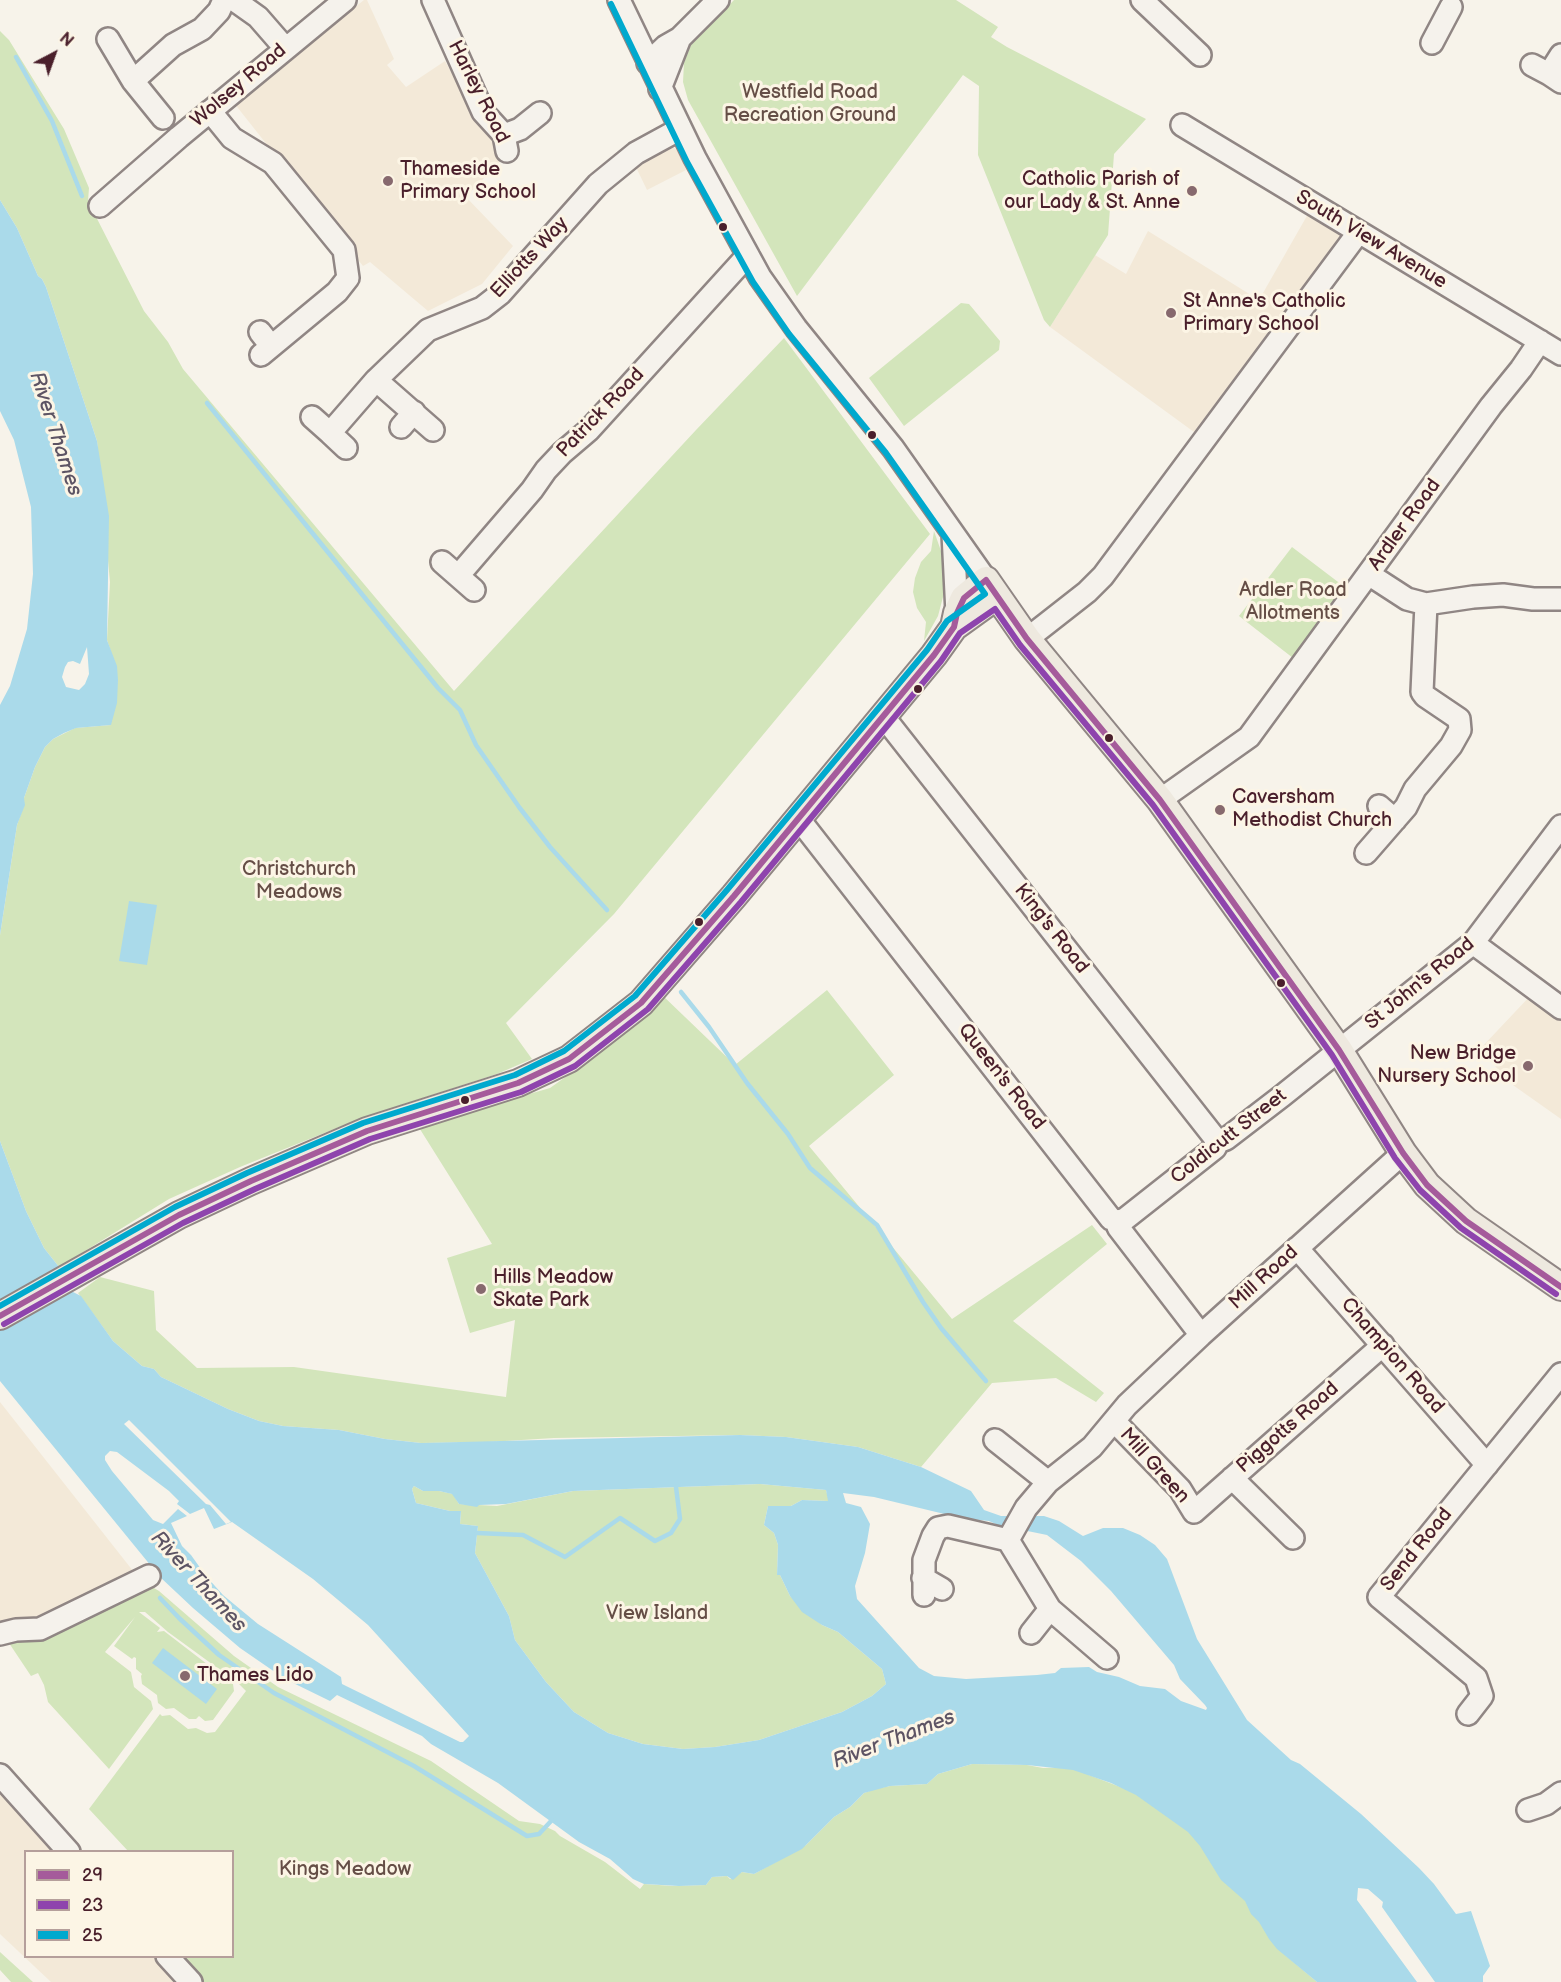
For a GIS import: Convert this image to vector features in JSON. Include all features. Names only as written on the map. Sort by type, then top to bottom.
[{"type":"main road","points":[[0,1316],[179,1215],[251,1181],[367,1131],[518,1083],[569,1059],[641,1003],[883,716],[955,620],[992,588],[1027,639],[1160,800],[1338,1050],[1426,1185],[1466,1221],[1561,1287]]},
{"type":"street","points":[[133,81],[173,45],[202,29],[219,11],[224,0]]},
{"type":"street","points":[[234,0],[258,17],[285,48]]},
{"type":"street","name":"Harley Road","points":[[433,0],[483,112],[506,143],[540,112]]},
{"type":"street","points":[[619,0],[680,129],[760,277],[786,315],[887,439],[992,588]]},
{"type":"street","points":[[648,63],[666,46],[680,38],[718,0]]},
{"type":"street","points":[[1142,0],[1200,55]]},
{"type":"street","name":"Wolsey Road","points":[[100,206],[141,182],[210,111],[339,2]]},
{"type":"street","points":[[1432,43],[1451,2]]},
{"type":"street","points":[[660,89],[680,38]]},
{"type":"street","points":[[108,39],[133,81],[163,118]]},
{"type":"street","points":[[1547,74],[1561,55]]},
{"type":"street","points":[[210,111],[232,138],[273,163],[344,250],[348,278],[338,292],[264,344]]},
{"type":"street","name":"South View Avenue","points":[[1182,125],[1561,354]]},
{"type":"street","name":"Elliotts Way","points":[[330,433],[376,380],[428,330],[482,308],[500,294],[598,184],[636,153],[680,129]]},
{"type":"street","points":[[1027,639],[1087,592],[1103,576],[1359,233]]},
{"type":"street","name":"Patrick Road","points":[[474,590],[450,569],[532,490],[562,453],[589,430],[748,255]]},
{"type":"street","name":"Ardler Road","points":[[1160,800],[1249,737],[1540,341]]},
{"type":"street","points":[[376,380],[407,420],[433,430]]},
{"type":"street","points":[[312,417],[346,447]]},
{"type":"street","points":[[953,534],[955,620]]},
{"type":"street","points":[[1370,575],[1407,599],[1426,604],[1503,595],[1533,599],[1561,599]]},
{"type":"street","points":[[1366,853],[1387,813],[1406,807],[1415,789],[1451,746],[1460,730],[1458,719],[1422,692],[1426,604]]},
{"type":"street","name":"King's Road","points":[[883,716],[1218,1142]]},
{"type":"street","name":"Queen's Road","points":[[798,818],[1111,1219],[1118,1221],[1118,1227],[1201,1335]]},
{"type":"street","name":"St John's Road","points":[[1338,1050],[1473,943],[1561,826]]},
{"type":"street","points":[[1473,943],[1561,1008]]},
{"type":"street","name":"Coldicutt Street","points":[[1118,1221],[1125,1219],[1215,1148],[1218,1142],[1338,1050]]},
{"type":"street","name":"Mill Road","points":[[1011,1536],[1026,1508],[1048,1482],[1092,1447],[1127,1405],[1201,1335],[1403,1153]]},
{"type":"street","name":"Champion Road","points":[[1297,1248],[1487,1465]]},
{"type":"street","name":"Piggotts Road","points":[[1194,1512],[1383,1345]]},
{"type":"street","name":"Send Road","points":[[1468,1714],[1482,1696],[1476,1678],[1379,1597],[1561,1374]]},
{"type":"street","name":"Mill Green","points":[[1114,1421],[1180,1489],[1194,1512]]},
{"type":"street","points":[[994,1440],[1048,1482]]},
{"type":"street","points":[[1232,1478],[1293,1538]]},
{"type":"street","points":[[930,1587],[924,1560],[938,1528],[948,1526],[1011,1536],[1050,1609],[1107,1658]]},
{"type":"street","points":[[0,1634],[16,1630],[40,1629],[149,1576]]},
{"type":"street","points":[[1031,1633],[1050,1609]]},
{"type":"street","points":[[0,1775],[68,1850]]},
{"type":"street","points":[[1528,1810],[1546,1804],[1561,1793]]},
{"type":"street","points":[[169,1958],[191,1982]]},
{"type":"shaded area","name":"Thameside Primary School","points":[[364,0],[367,0],[394,59],[387,65],[406,87],[445,61],[470,106],[489,126],[504,157],[466,197],[513,246],[482,284],[428,311],[370,262],[363,266],[234,103]]},
{"type":"shaded area","points":[[667,143],[677,150],[686,170],[647,190],[633,161]]},
{"type":"shaded area","name":"St Anne's Catholic Primary School","points":[[1308,214],[1342,236],[1194,432],[1050,327],[1095,255],[1126,274],[1148,231],[1259,300]]},
{"type":"shaded area","name":"New Bridge Nursery School","points":[[1532,994],[1561,1015],[1561,1119],[1510,1083],[1480,1049]]},
{"type":"shaded area","points":[[0,1402],[137,1576],[40,1625],[0,1628]]},
{"type":"shaded area","points":[[0,1783],[62,1850],[24,1850],[24,1957],[0,1934]]},
{"type":"shaded area","points":[[26,1958],[161,1958],[184,1982],[51,1982]]},
{"type":"green space","name":"Westfield Road Recreation Ground","points":[[734,0],[956,0],[998,27],[991,37],[1146,119],[1114,154],[1108,235],[1050,327],[1044,320],[978,155],[979,86],[963,75],[797,296],[688,100],[683,82],[684,63],[691,45]]},
{"type":"green space","name":"Christchurch Meadows","points":[[0,31],[9,40],[64,129],[89,188],[88,201],[144,311],[168,342],[183,369],[454,691],[784,338],[930,534],[614,914],[506,1023],[532,1059],[497,1074],[364,1117],[240,1167],[169,1199],[59,1267],[44,1248],[26,1211],[0,1141],[0,935],[17,825],[35,767],[45,747],[53,739],[75,728],[111,725],[111,652],[107,640],[110,582],[97,441],[46,287],[38,276],[17,228],[0,200]]},
{"type":"green space","points":[[961,303],[969,304],[1000,341],[999,350],[904,426],[869,378]]},
{"type":"green space","points":[[934,531],[941,551],[945,575],[943,597],[938,616],[924,641],[926,622],[917,608],[913,592],[921,562],[931,551]]},
{"type":"green space","name":"Ardler Road Allotments","points":[[1292,547],[1346,588],[1293,658],[1239,616]]},
{"type":"green space","points":[[827,990],[894,1075],[809,1146],[952,1319],[1092,1225],[1107,1244],[1013,1321],[1104,1393],[1096,1402],[1056,1378],[992,1383],[921,1467],[858,1447],[786,1437],[740,1435],[554,1438],[421,1443],[339,1430],[283,1426],[259,1421],[228,1409],[161,1377],[154,1369],[142,1366],[113,1341],[78,1293],[100,1277],[154,1291],[156,1330],[197,1368],[294,1367],[506,1397],[515,1320],[470,1333],[447,1258],[492,1244],[418,1126],[550,1088],[581,1066],[660,993],[735,1065]]},
{"type":"green space","name":"View Island","points":[[760,1484],[826,1490],[829,1501],[802,1500],[791,1506],[768,1506],[764,1525],[774,1533],[778,1545],[777,1575],[780,1575],[790,1596],[822,1625],[838,1632],[882,1669],[886,1684],[872,1696],[842,1712],[759,1740],[683,1749],[643,1744],[608,1733],[574,1712],[546,1682],[515,1640],[509,1616],[475,1553],[478,1526],[460,1524],[461,1511],[450,1511],[416,1503],[412,1489],[414,1486],[423,1491],[453,1494],[459,1504],[497,1506],[573,1491]]},
{"type":"green space","name":"Kings Meadow","points":[[149,1585],[159,1591],[234,1656],[278,1687],[431,1761],[519,1821],[540,1824],[555,1831],[605,1862],[640,1889],[644,1884],[706,1885],[712,1877],[727,1876],[730,1879],[742,1872],[754,1874],[806,1845],[834,1817],[850,1807],[864,1793],[875,1789],[927,1784],[938,1774],[972,1764],[1027,1765],[1043,1768],[1080,1767],[1089,1775],[1157,1801],[1227,1867],[1284,1954],[1317,1982],[202,1982],[177,1958],[234,1958],[234,1850],[127,1850],[89,1809],[160,1714],[170,1715],[188,1729],[196,1728],[207,1733],[215,1732],[246,1691],[145,1612],[139,1612],[160,1628],[157,1632],[164,1631],[233,1684],[234,1691],[213,1720],[205,1721],[199,1716],[196,1719],[189,1719],[174,1708],[166,1709],[158,1703],[157,1695],[142,1684],[142,1674],[136,1669],[136,1658],[132,1659],[114,1646],[135,1617],[105,1652],[131,1672],[134,1687],[151,1701],[153,1709],[109,1769],[48,1702],[38,1673],[31,1676],[5,1637]]},
{"type":"green space","points":[[0,1952],[33,1982],[11,1982],[0,1970]]},
{"type":"water","name":"River Thames","points":[[0,200],[17,228],[38,276],[46,287],[97,441],[109,516],[107,640],[117,666],[118,680],[117,703],[111,725],[76,728],[53,739],[45,747],[35,767],[17,825],[0,935],[0,705],[10,686],[27,629],[33,574],[31,507],[14,440],[0,411]],"holes":[[[87,647],[89,674],[85,684],[79,690],[66,687],[62,677],[68,662],[73,661],[80,664]]]},
{"type":"water","points":[[129,901],[157,905],[147,965],[119,961]]},
{"type":"water","name":"River Thames","points":[[0,1141],[26,1211],[44,1248],[59,1267],[73,1292],[81,1296],[113,1341],[142,1366],[154,1369],[161,1377],[259,1421],[283,1426],[339,1430],[421,1443],[740,1435],[786,1437],[858,1447],[921,1467],[971,1491],[984,1510],[1001,1516],[1044,1516],[1059,1521],[1083,1536],[1103,1528],[1123,1528],[1155,1545],[1167,1559],[1197,1639],[1247,1720],[1291,1760],[1300,1764],[1361,1814],[1419,1868],[1456,1914],[1471,1911],[1490,1966],[1483,1976],[1483,1982],[1435,1982],[1382,1907],[1383,1902],[1368,1889],[1358,1888],[1357,1900],[1417,1982],[1317,1982],[1277,1949],[1251,1914],[1245,1901],[1221,1880],[1200,1846],[1188,1832],[1136,1795],[1111,1783],[1073,1770],[1027,1765],[972,1764],[938,1774],[927,1784],[890,1786],[864,1793],[850,1807],[834,1817],[802,1849],[754,1874],[742,1872],[733,1880],[727,1876],[712,1877],[706,1885],[644,1884],[633,1879],[610,1859],[579,1842],[498,1783],[431,1744],[422,1736],[337,1695],[330,1701],[285,1679],[240,1648],[160,1577],[0,1381]],"holes":[[[110,1451],[117,1452],[169,1491],[179,1501],[177,1504],[190,1514],[204,1508],[214,1529],[232,1522],[313,1579],[368,1625],[469,1736],[460,1742],[342,1684],[341,1677],[258,1624],[223,1595],[182,1546],[171,1523],[187,1516],[178,1509],[163,1524],[153,1520],[105,1460],[105,1456]],[[760,1484],[826,1490],[828,1501],[802,1500],[791,1506],[768,1506],[764,1525],[774,1533],[778,1545],[777,1575],[780,1575],[790,1596],[802,1612],[838,1632],[882,1669],[886,1684],[872,1696],[842,1712],[759,1740],[683,1749],[643,1744],[608,1733],[574,1712],[546,1682],[515,1640],[509,1616],[475,1553],[478,1526],[460,1524],[461,1511],[450,1511],[416,1503],[412,1489],[414,1486],[423,1491],[452,1494],[459,1504],[477,1507],[506,1504],[573,1491]],[[843,1493],[874,1497],[961,1518],[989,1521],[1047,1535],[1081,1561],[1111,1591],[1174,1665],[1180,1679],[1205,1705],[1206,1710],[1181,1701],[1165,1689],[1140,1686],[1119,1677],[1097,1672],[1089,1667],[1061,1668],[1055,1673],[1037,1675],[966,1679],[934,1676],[919,1668],[857,1599],[855,1586],[865,1553],[870,1524],[861,1507],[846,1503]]]},
{"type":"water","name":"Thames Lido","points":[[163,1648],[217,1689],[206,1704],[152,1663]]},
{"type":"pier","points":[[129,1420],[231,1522],[226,1524],[210,1505],[206,1504],[124,1424]]},
{"type":"waterway","points":[[16,57],[52,121],[82,196]]},
{"type":"waterway","points":[[207,403],[438,688],[460,710],[476,745],[519,807],[550,847],[607,910]]},
{"type":"waterway","points":[[681,992],[709,1027],[747,1083],[788,1134],[810,1168],[877,1225],[941,1328],[986,1381]]},
{"type":"waterway","points":[[477,1533],[523,1535],[565,1557],[620,1518],[655,1541],[671,1533],[680,1519],[676,1487]]},
{"type":"waterway","points":[[160,1598],[219,1655],[274,1693],[414,1766],[527,1836],[539,1834],[552,1820]]},
{"type":"transit line","name":"25","points":[[0,1306],[175,1207],[247,1173],[363,1123],[515,1075],[564,1051],[635,996],[727,890],[927,650],[947,621],[985,594],[886,453],[789,334],[753,282],[687,162],[611,4]]},
{"type":"transit line","name":"29","points":[[0,1316],[179,1215],[251,1181],[367,1131],[518,1083],[569,1059],[641,1003],[734,896],[934,655],[954,627],[964,598],[986,580],[1027,639],[1160,800],[1339,1050],[1403,1153],[1427,1185],[1466,1221],[1561,1287]]},
{"type":"transit line","name":"23","points":[[4,1324],[183,1223],[255,1189],[370,1139],[521,1092],[575,1066],[648,1009],[741,902],[941,661],[960,633],[995,609],[1020,645],[1153,805],[1332,1055],[1395,1158],[1420,1190],[1461,1228],[1556,1294]]},
{"type":"place","name":"Thameside Primary School","points":[[388,181]]},
{"type":"place","name":"Catholic Parish of our Lady & St. Anne","points":[[1192,191]]},
{"type":"place","name":"St Anne's Catholic Primary School","points":[[1171,313]]},
{"type":"place","name":"Caversham Methodist Church","points":[[1220,810]]},
{"type":"place","name":"New Bridge Nursery School","points":[[1528,1066]]},
{"type":"place","name":"Hills Meadow Skate Park","points":[[481,1289]]},
{"type":"place","name":"Thames Lido","points":[[185,1676]]}]
